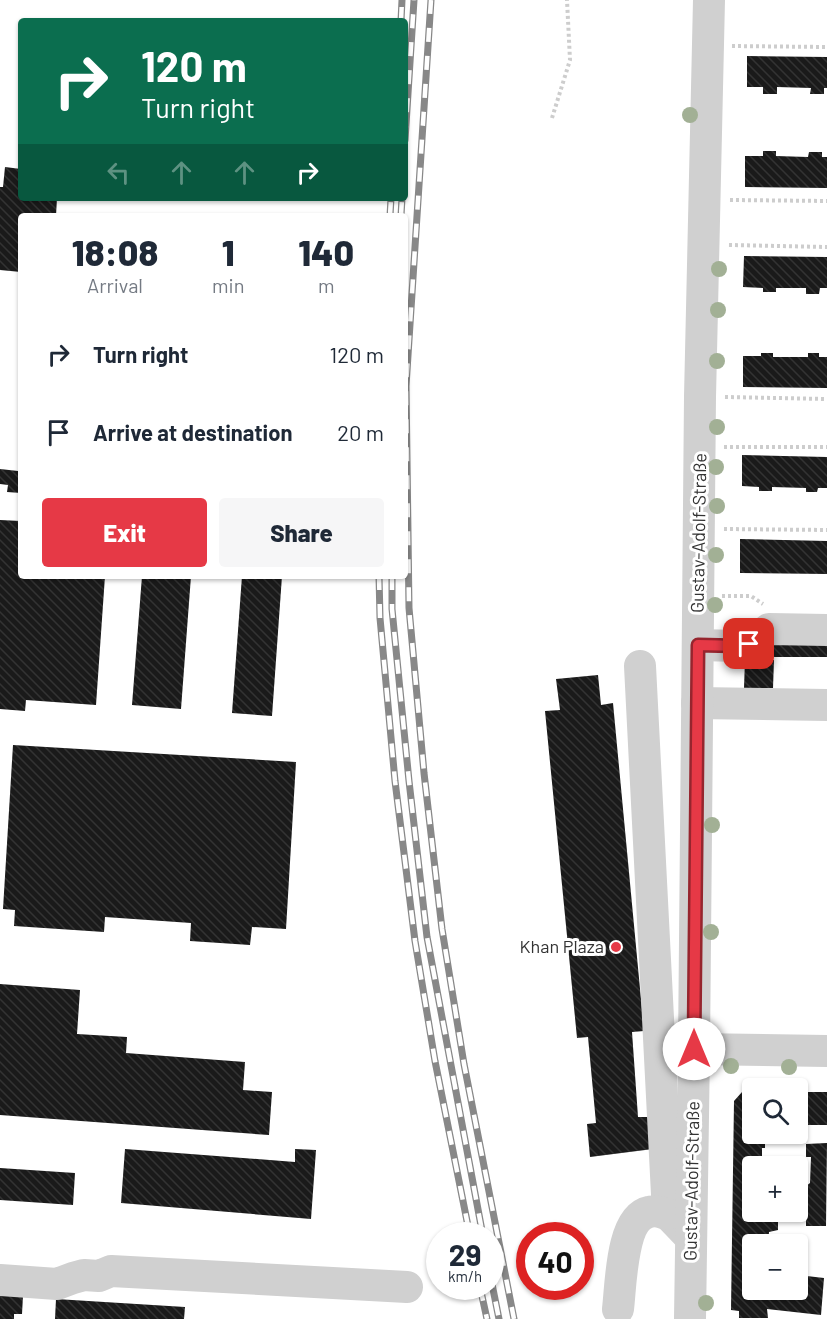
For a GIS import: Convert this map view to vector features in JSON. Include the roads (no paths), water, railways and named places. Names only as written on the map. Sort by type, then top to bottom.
[{"type":"street","name":"Gustav-Adolf-Straße","points":[[690,1319],[700,397],[709,0]]},
{"type":"street","points":[[698,645],[740,646],[749,644],[769,628],[827,630]]},
{"type":"street","points":[[640,666],[668,1214]]},
{"type":"street","points":[[697,703],[827,705]]},
{"type":"street","points":[[694,1049],[827,1051]]},
{"type":"street","points":[[618,1309],[626,1244],[633,1224],[641,1215],[651,1211],[668,1214],[691,1238]]},
{"type":"street","points":[[0,1280],[57,1284],[84,1275],[99,1276],[111,1271],[407,1287]]},
{"type":"railway","points":[[401,18],[402,0]]},
{"type":"railway","points":[[408,93],[414,0]]},
{"type":"railway","points":[[408,355],[431,0]]},
{"type":"railway","points":[[390,213],[391,201]]},
{"type":"railway","points":[[401,213],[402,201]]},
{"type":"railway","points":[[408,534],[409,608],[424,773],[442,929],[464,1064],[514,1319]]},
{"type":"railway","points":[[379,579],[380,618],[395,781],[415,941],[435,1061],[467,1222]]},
{"type":"railway","points":[[392,579],[392,609],[427,937],[480,1222]]},
{"type":"railway","points":[[483,1300],[487,1319]]},
{"type":"railway","points":[[495,1300],[499,1319]]},
{"type":"place","name":"Khan Plaza","points":[[616,947]]}]
